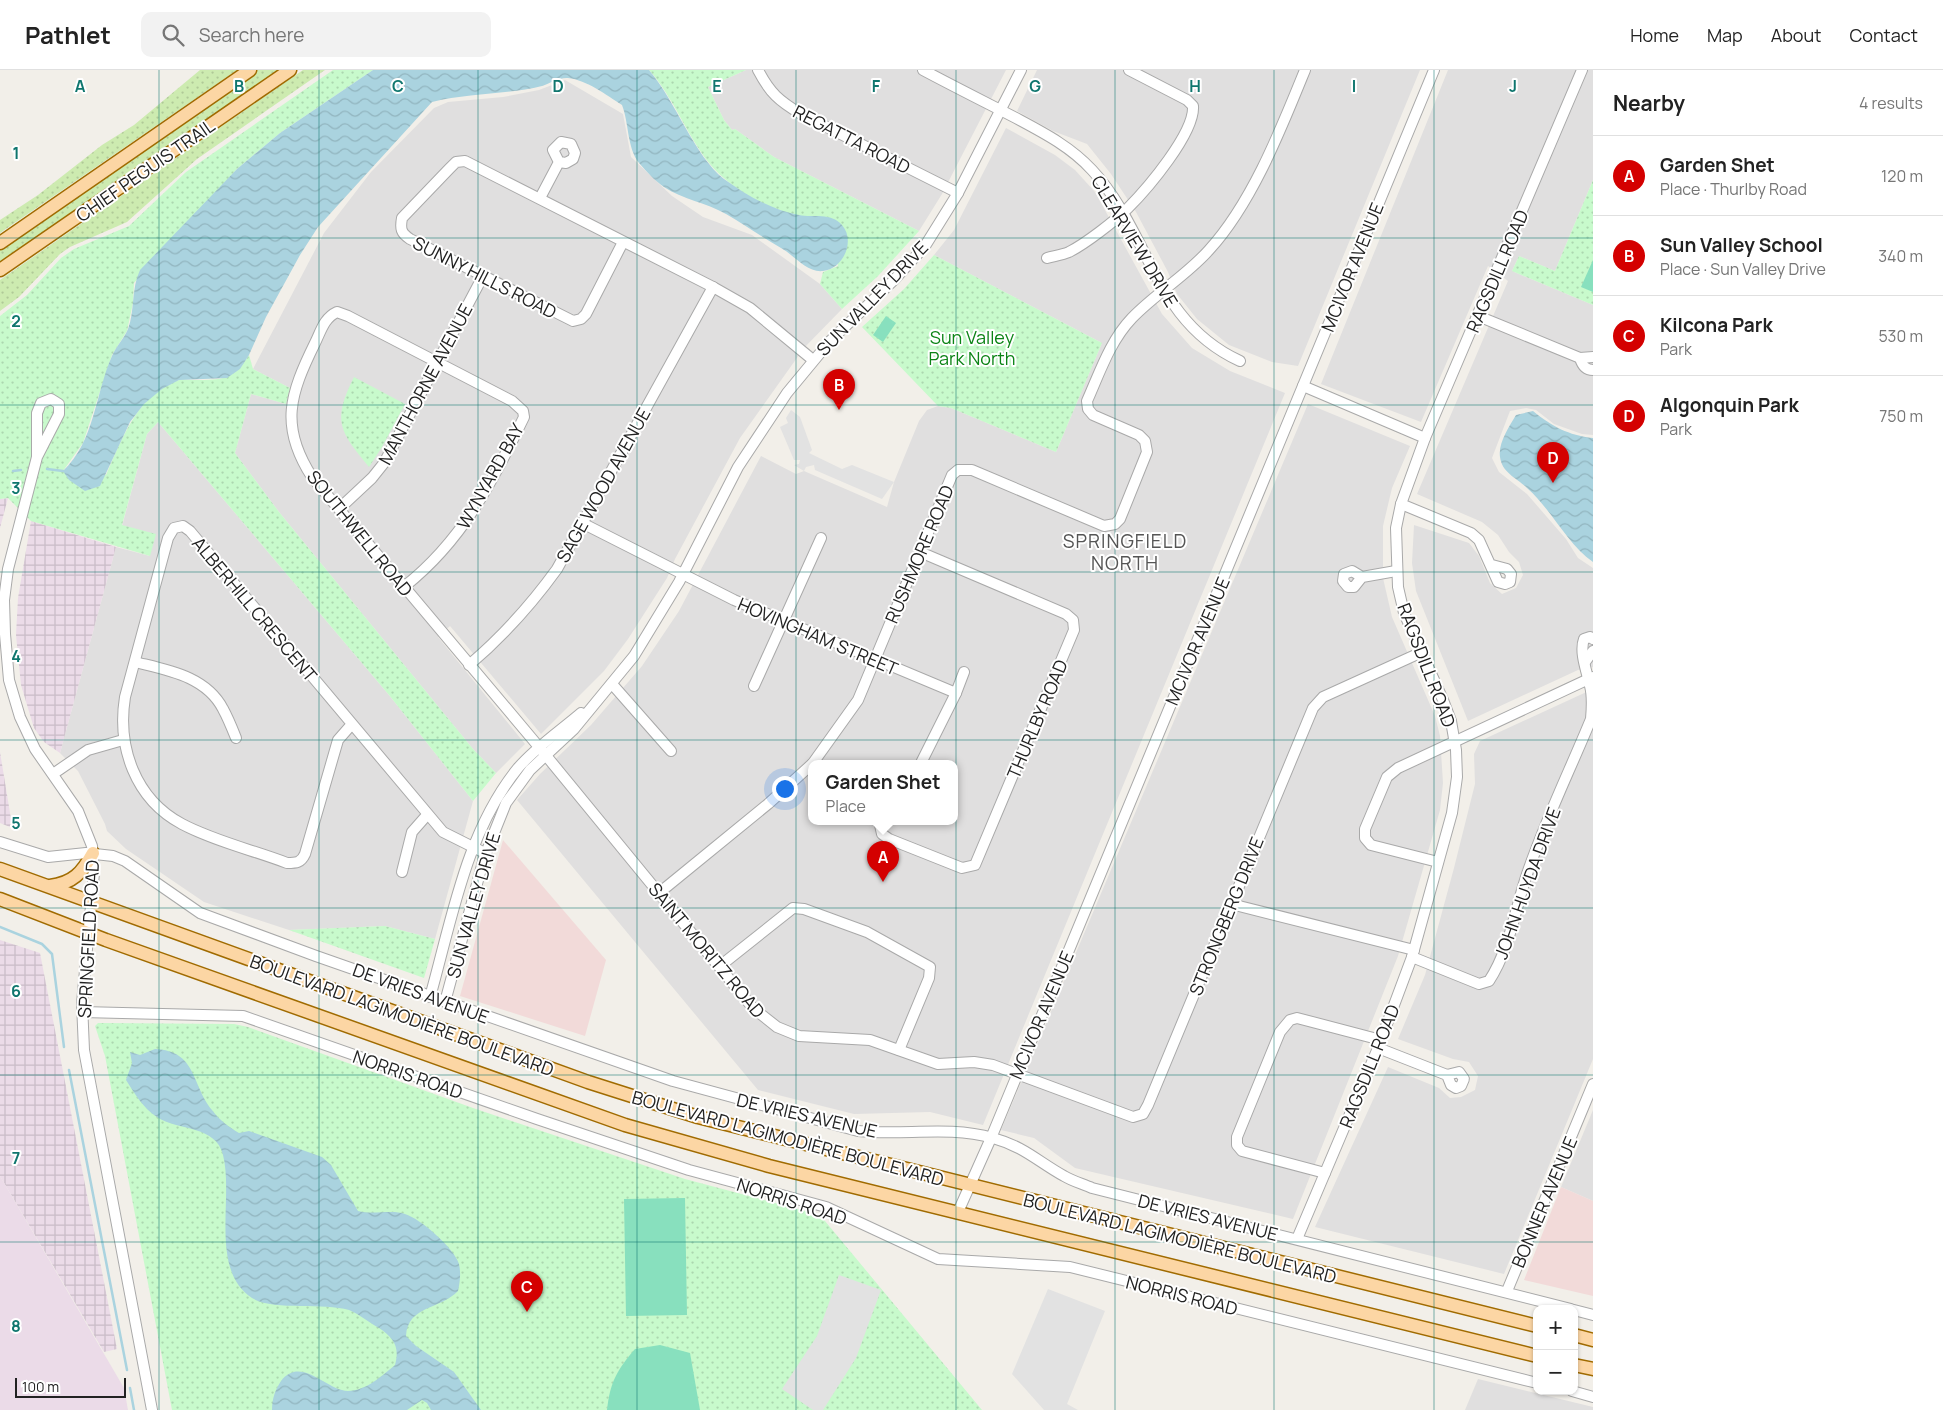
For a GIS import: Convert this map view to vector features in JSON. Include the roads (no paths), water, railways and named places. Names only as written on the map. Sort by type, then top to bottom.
[{"type":"main road","name":"CHIEF PEGUIS TRAIL","points":[[0,242],[250,70]]},
{"type":"main road","name":"CHIEF PEGUIS TRAIL","points":[[0,270],[290,70]]},
{"type":"main road","points":[[48,886],[64,884],[74,879],[84,870],[93,853]]},
{"type":"main road","name":"BOULEVARD LAGIMODIÈRE BOULEVARD","points":[[0,869],[633,1097],[739,1128],[1533,1325]]},
{"type":"main road","name":"BOULEVARD LAGIMODIÈRE BOULEVARD","points":[[0,899],[90,934],[626,1125],[760,1163],[1533,1355]]},
{"type":"main road","points":[[1578,1336],[1593,1340]]},
{"type":"main road","points":[[1578,1366],[1593,1369]]},
{"type":"street","name":"REGATTA ROAD","points":[[758,70],[768,89],[780,101],[801,114],[958,193]]},
{"type":"street","name":"CLEARVIEW DRIVE","points":[[923,70],[1072,150],[1094,171],[1122,213],[1173,306],[1190,327],[1211,345],[1240,361]]},
{"type":"street","name":"SUN VALLEY DRIVE","points":[[430,996],[472,848],[489,811],[503,789],[519,767],[574,729],[612,684],[643,642],[683,574],[753,442],[813,360],[925,246],[958,193],[1021,70]]},
{"type":"street","points":[[1047,258],[1069,252],[1122,213],[1145,189],[1181,140],[1194,114],[1193,106],[1187,100],[1129,70]]},
{"type":"street","points":[[1165,290],[1209,250],[1247,198],[1305,70]]},
{"type":"street","name":"MCIVOR AVENUE","points":[[958,1212],[992,1138],[1434,70]]},
{"type":"street","name":"RAGSDILL ROAD","points":[[1297,1239],[1380,1044],[1413,953],[1452,814],[1457,777],[1455,741],[1443,700],[1404,613],[1396,571],[1396,528],[1401,504],[1425,438],[1582,70]]},
{"type":"street","name":"SUNNY HILLS ROAD","points":[[623,242],[586,314],[581,319],[573,321],[403,234],[400,228],[402,218],[449,169],[456,162],[465,161],[540,198],[750,308],[813,360]]},
{"type":"street","points":[[540,198],[559,162]]},
{"type":"street","name":"MANTHORNE AVENUE","points":[[340,508],[372,478],[384,463],[439,363],[483,276]]},
{"type":"street","name":"SAGE WOOD AVENUE","points":[[469,665],[501,638],[531,605],[557,569],[584,524],[600,490],[713,288]]},
{"type":"street","name":"RUSHMORE ROAD","points":[[815,760],[858,700],[952,475],[965,469],[1104,526],[1115,524],[1120,519],[1147,452],[1146,441],[1140,435],[1093,416],[1088,409],[1088,401],[1106,357],[1121,331],[1154,297],[1165,290]]},
{"type":"street","name":"SOUTHWELL ROAD","points":[[439,363],[337,312],[326,320],[298,379],[292,398],[291,419],[297,449],[302,461],[340,508],[542,751]]},
{"type":"street","points":[[1478,316],[1580,358],[1593,356]]},
{"type":"street","points":[[1580,358],[1582,365],[1588,370],[1593,370]]},
{"type":"street","name":"WYNYARD BAY","points":[[405,586],[436,559],[469,518],[495,474],[524,417],[523,411],[512,400],[439,363]]},
{"type":"street","points":[[1303,386],[1425,438]]},
{"type":"street","name":"SPRINGFIELD ROAD","points":[[37,457],[37,413],[41,403],[51,399],[59,404],[59,414],[37,457],[8,569],[4,600],[5,634],[10,680],[17,709],[30,740],[82,818],[93,853],[90,934],[82,1012],[88,1073],[152,1410]]},
{"type":"street","points":[[1401,504],[1471,533],[1479,540],[1492,565]]},
{"type":"street","name":"HOVINGHAM STREET","points":[[584,524],[734,600],[956,693]]},
{"type":"street","name":"ALBERHILL CRESCENT","points":[[352,724],[338,740],[305,854],[302,860],[296,863],[287,863],[198,831],[172,818],[156,804],[140,784],[128,759],[123,740],[123,706],[168,538],[174,528],[183,526],[190,531],[443,832],[485,853]]},
{"type":"street","points":[[754,686],[821,538]]},
{"type":"street","name":"THURLBY ROAD","points":[[880,825],[882,834],[889,839],[962,868],[975,865],[1074,630],[1073,620],[1066,614],[920,552]]},
{"type":"street","points":[[1362,577],[1396,571]]},
{"type":"street","points":[[1438,862],[1371,845],[1366,838],[1365,829],[1387,777],[1398,768],[1590,678],[1582,646],[1584,639],[1590,637],[1593,639]]},
{"type":"street","points":[[1585,662],[1593,651]]},
{"type":"street","name":"STRONGBERG DRIVE","points":[[1017,1074],[1133,1117],[1143,1114],[1313,708],[1323,697],[1422,652]]},
{"type":"street","points":[[135,662],[184,675],[196,681],[223,707],[236,738]]},
{"type":"street","points":[[923,760],[956,693],[964,672]]},
{"type":"street","name":"JOHN HUYDA DRIVE","points":[[1413,953],[1479,984],[1489,981],[1512,927],[1527,873],[1591,718],[1590,678]]},
{"type":"street","points":[[612,684],[671,751]]},
{"type":"street","points":[[52,774],[88,750],[123,740]]},
{"type":"street","name":"SUN VALLEY DRIVE","points":[[445,1002],[485,853],[506,803],[542,751]]},
{"type":"street","name":"SAINT MORITZ ROAD","points":[[542,751],[753,1008],[777,1027],[810,1038],[861,1039],[938,1064],[974,1062],[993,1064],[1017,1074]]},
{"type":"street","name":"RUSHMORE ROAD","points":[[659,893],[768,804],[808,768]]},
{"type":"street","points":[[402,872],[412,832],[427,815]]},
{"type":"street","name":"DE VRIES AVENUE","points":[[0,842],[52,857],[93,853],[113,856],[125,862],[200,913],[445,1002],[673,1081],[803,1118],[858,1131],[886,1134],[952,1130],[992,1138],[1030,1152],[1064,1176],[1092,1188],[1557,1305]]},
{"type":"street","points":[[1231,904],[1413,953]]},
{"type":"street","points":[[720,966],[793,908],[804,908],[867,932],[930,968],[929,978],[899,1050]]},
{"type":"street","name":"NORRIS ROAD","points":[[82,1012],[243,1016],[653,1158],[826,1208],[938,1259],[1070,1267],[1533,1382]]},
{"type":"street","points":[[1325,1173],[1242,1151],[1236,1144],[1237,1137],[1280,1032],[1290,1020],[1297,1018],[1380,1044],[1447,1075]]},
{"type":"street","name":"BONNER AVENUE","points":[[1507,1292],[1593,1084]]},
{"type":"street","name":"DE VRIES AVENUE","points":[[1578,1310],[1593,1315]]},
{"type":"street","points":[[1578,1392],[1593,1396]]},
{"type":"water","points":[[373,70],[649,70],[668,97],[694,143],[724,179],[741,191],[769,206],[789,213],[804,216],[822,216],[838,221],[846,231],[848,239],[845,253],[841,260],[830,269],[817,271],[801,263],[786,251],[726,214],[664,187],[648,173],[635,157],[622,105],[596,88],[575,79],[558,79],[542,86],[528,89],[432,102],[318,227],[300,255],[240,369],[227,378],[179,380],[162,389],[144,404],[130,422],[100,486],[85,491],[69,480],[63,471],[82,446],[106,371],[112,356],[128,329],[132,314],[135,285],[140,270],[237,169],[280,133]]},
{"type":"water","points":[[1533,411],[1547,422],[1561,429],[1576,435],[1593,438],[1593,562],[1575,546],[1536,497],[1523,484],[1510,475],[1501,463],[1502,441],[1516,415]]},
{"type":"water","points":[[155,1049],[169,1051],[186,1062],[212,1110],[221,1120],[239,1133],[249,1131],[322,1157],[331,1165],[358,1211],[405,1214],[419,1222],[444,1242],[459,1264],[460,1278],[458,1291],[443,1302],[426,1309],[412,1319],[406,1336],[416,1346],[454,1372],[481,1410],[431,1410],[427,1403],[422,1400],[407,1410],[272,1410],[273,1398],[277,1388],[281,1381],[289,1374],[305,1373],[340,1390],[355,1390],[374,1382],[395,1365],[396,1348],[392,1339],[384,1332],[349,1310],[261,1302],[252,1298],[239,1286],[231,1270],[227,1252],[225,1232],[226,1172],[219,1145],[205,1133],[175,1125],[157,1117],[143,1105],[126,1080],[132,1063],[130,1052],[140,1055]]},
{"type":"waterway","points":[[47,469],[63,471]]},
{"type":"waterway","points":[[13,471],[21,470]]},
{"type":"waterway","points":[[0,927],[42,944],[52,954],[64,1047]]},
{"type":"waterway","points":[[69,1070],[127,1370]]},
{"type":"waterway","points":[[130,1388],[134,1410]]},
{"type":"place","name":"Sun Valley School","points":[[839,410]]},
{"type":"place","name":"Algonquin Park","points":[[1553,483]]},
{"type":"place","name":"Garden Shet","points":[[883,882]]},
{"type":"place","name":"Kilcona Park","points":[[527,1312]]},
{"type":"district","name":"SPRINGFIELD NORTH","points":[[1125,552]]},
{"type":"park label","name":"Sun Valley Park North","points":[[972,347]]}]
